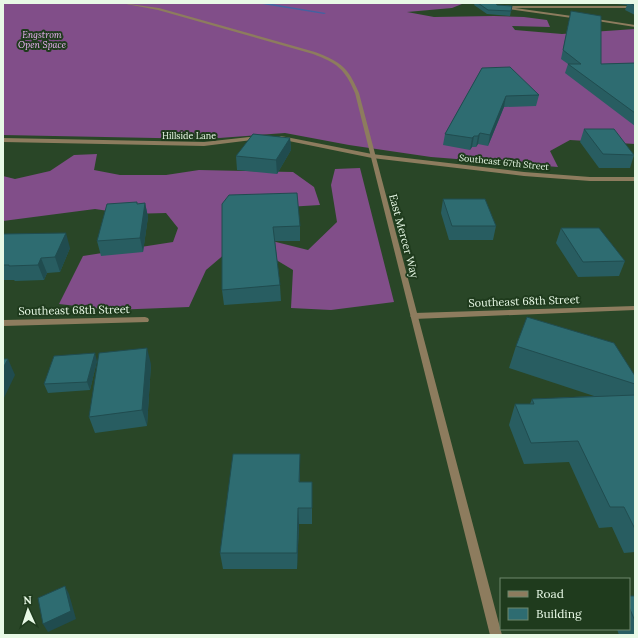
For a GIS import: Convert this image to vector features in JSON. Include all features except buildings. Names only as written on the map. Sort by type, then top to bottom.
[{"type":"street","name":"East Mercer Way","points":[[123,3],[165,11],[314,53],[345,68],[357,93],[496,635]]},
{"type":"street","points":[[635,7],[497,6],[635,26]]},
{"type":"street","name":"Hillside Lane","points":[[3,140],[204,144],[264,138]]},
{"type":"street","points":[[276,138],[372,156]]},
{"type":"street","name":"Southeast 67th Street","points":[[372,156],[524,174],[590,179],[635,179]]},
{"type":"street","name":"Southeast 68th Street","points":[[414,316],[635,308]]},
{"type":"street","name":"Southeast 68th Street","points":[[3,323],[145,320]]},
{"type":"green space","name":"Engstrom Open Space","points":[[3,3],[456,3],[462,4],[452,8],[407,12],[434,17],[494,16],[524,17],[547,20],[550,27],[512,26],[515,30],[562,34],[635,29],[635,144],[570,140],[550,151],[558,167],[431,157],[349,145],[285,133],[206,139],[3,135]]},
{"type":"green space","points":[[97,154],[94,170],[120,175],[166,175],[199,170],[293,172],[314,187],[320,205],[253,209],[243,228],[276,242],[308,250],[337,222],[331,185],[335,169],[360,168],[394,302],[331,310],[291,308],[293,270],[273,258],[226,253],[206,270],[189,307],[112,310],[59,304],[83,256],[173,242],[178,228],[166,213],[129,214],[95,209],[3,221],[3,176],[15,179],[50,171],[74,155]]},
{"type":"waterway","points":[[258,3],[324,13]]}]
